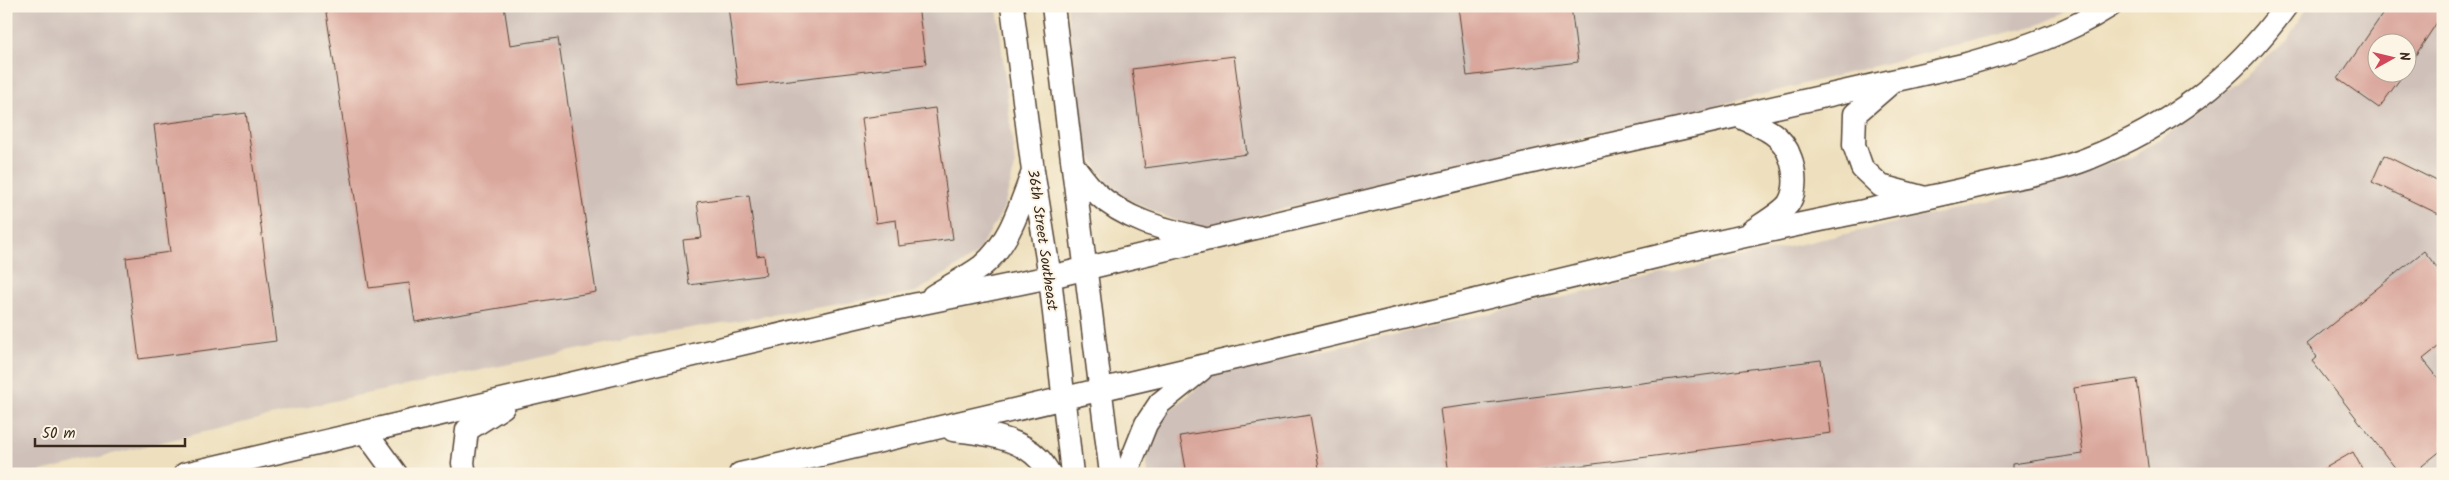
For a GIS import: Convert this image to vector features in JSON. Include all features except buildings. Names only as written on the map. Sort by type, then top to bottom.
[{"type":"street","name":"36th Street Southeast","points":[[1012,6],[1033,171],[1050,277],[1072,474]]},
{"type":"street","points":[[1052,6],[1111,474]]},
{"type":"street","points":[[185,474],[921,304],[1050,277],[1895,80],[2022,48],[2081,25],[2110,6]]},
{"type":"street","points":[[740,474],[937,429],[1063,397],[1206,366],[1748,235],[1926,199],[2084,160],[2168,120],[2213,87],[2247,56],[2286,6]]},
{"type":"street","points":[[1895,80],[1855,114],[1854,145],[1862,168],[1882,186],[1926,199]]},
{"type":"street","points":[[1738,116],[1777,137],[1788,150],[1793,172],[1794,189],[1788,204],[1748,235]]},
{"type":"street","points":[[1073,165],[1095,192],[1122,213],[1162,229],[1207,239]]},
{"type":"street","points":[[921,304],[982,265],[997,249],[1011,228],[1033,171]]},
{"type":"street","points":[[1126,474],[1146,424],[1160,403],[1206,366]]},
{"type":"street","points":[[465,474],[463,463],[467,430],[518,397]]},
{"type":"street","points":[[937,429],[985,434],[1016,444],[1038,457],[1050,474]]},
{"type":"street","points":[[366,433],[396,474]]},
{"type":"shaded area","points":[[6,6],[997,6],[1015,166],[1003,210],[976,255],[916,292],[653,334],[342,399],[29,474],[6,474]]},
{"type":"shaded area","points":[[1067,6],[2081,6],[2038,25],[1752,97],[1201,228],[1173,220],[1114,193],[1085,148]]},
{"type":"shaded area","points":[[2307,6],[2443,6],[2443,474],[1148,474],[1146,457],[1158,420],[1214,375],[1984,203],[2133,156],[2189,120],[2287,41]]}]
